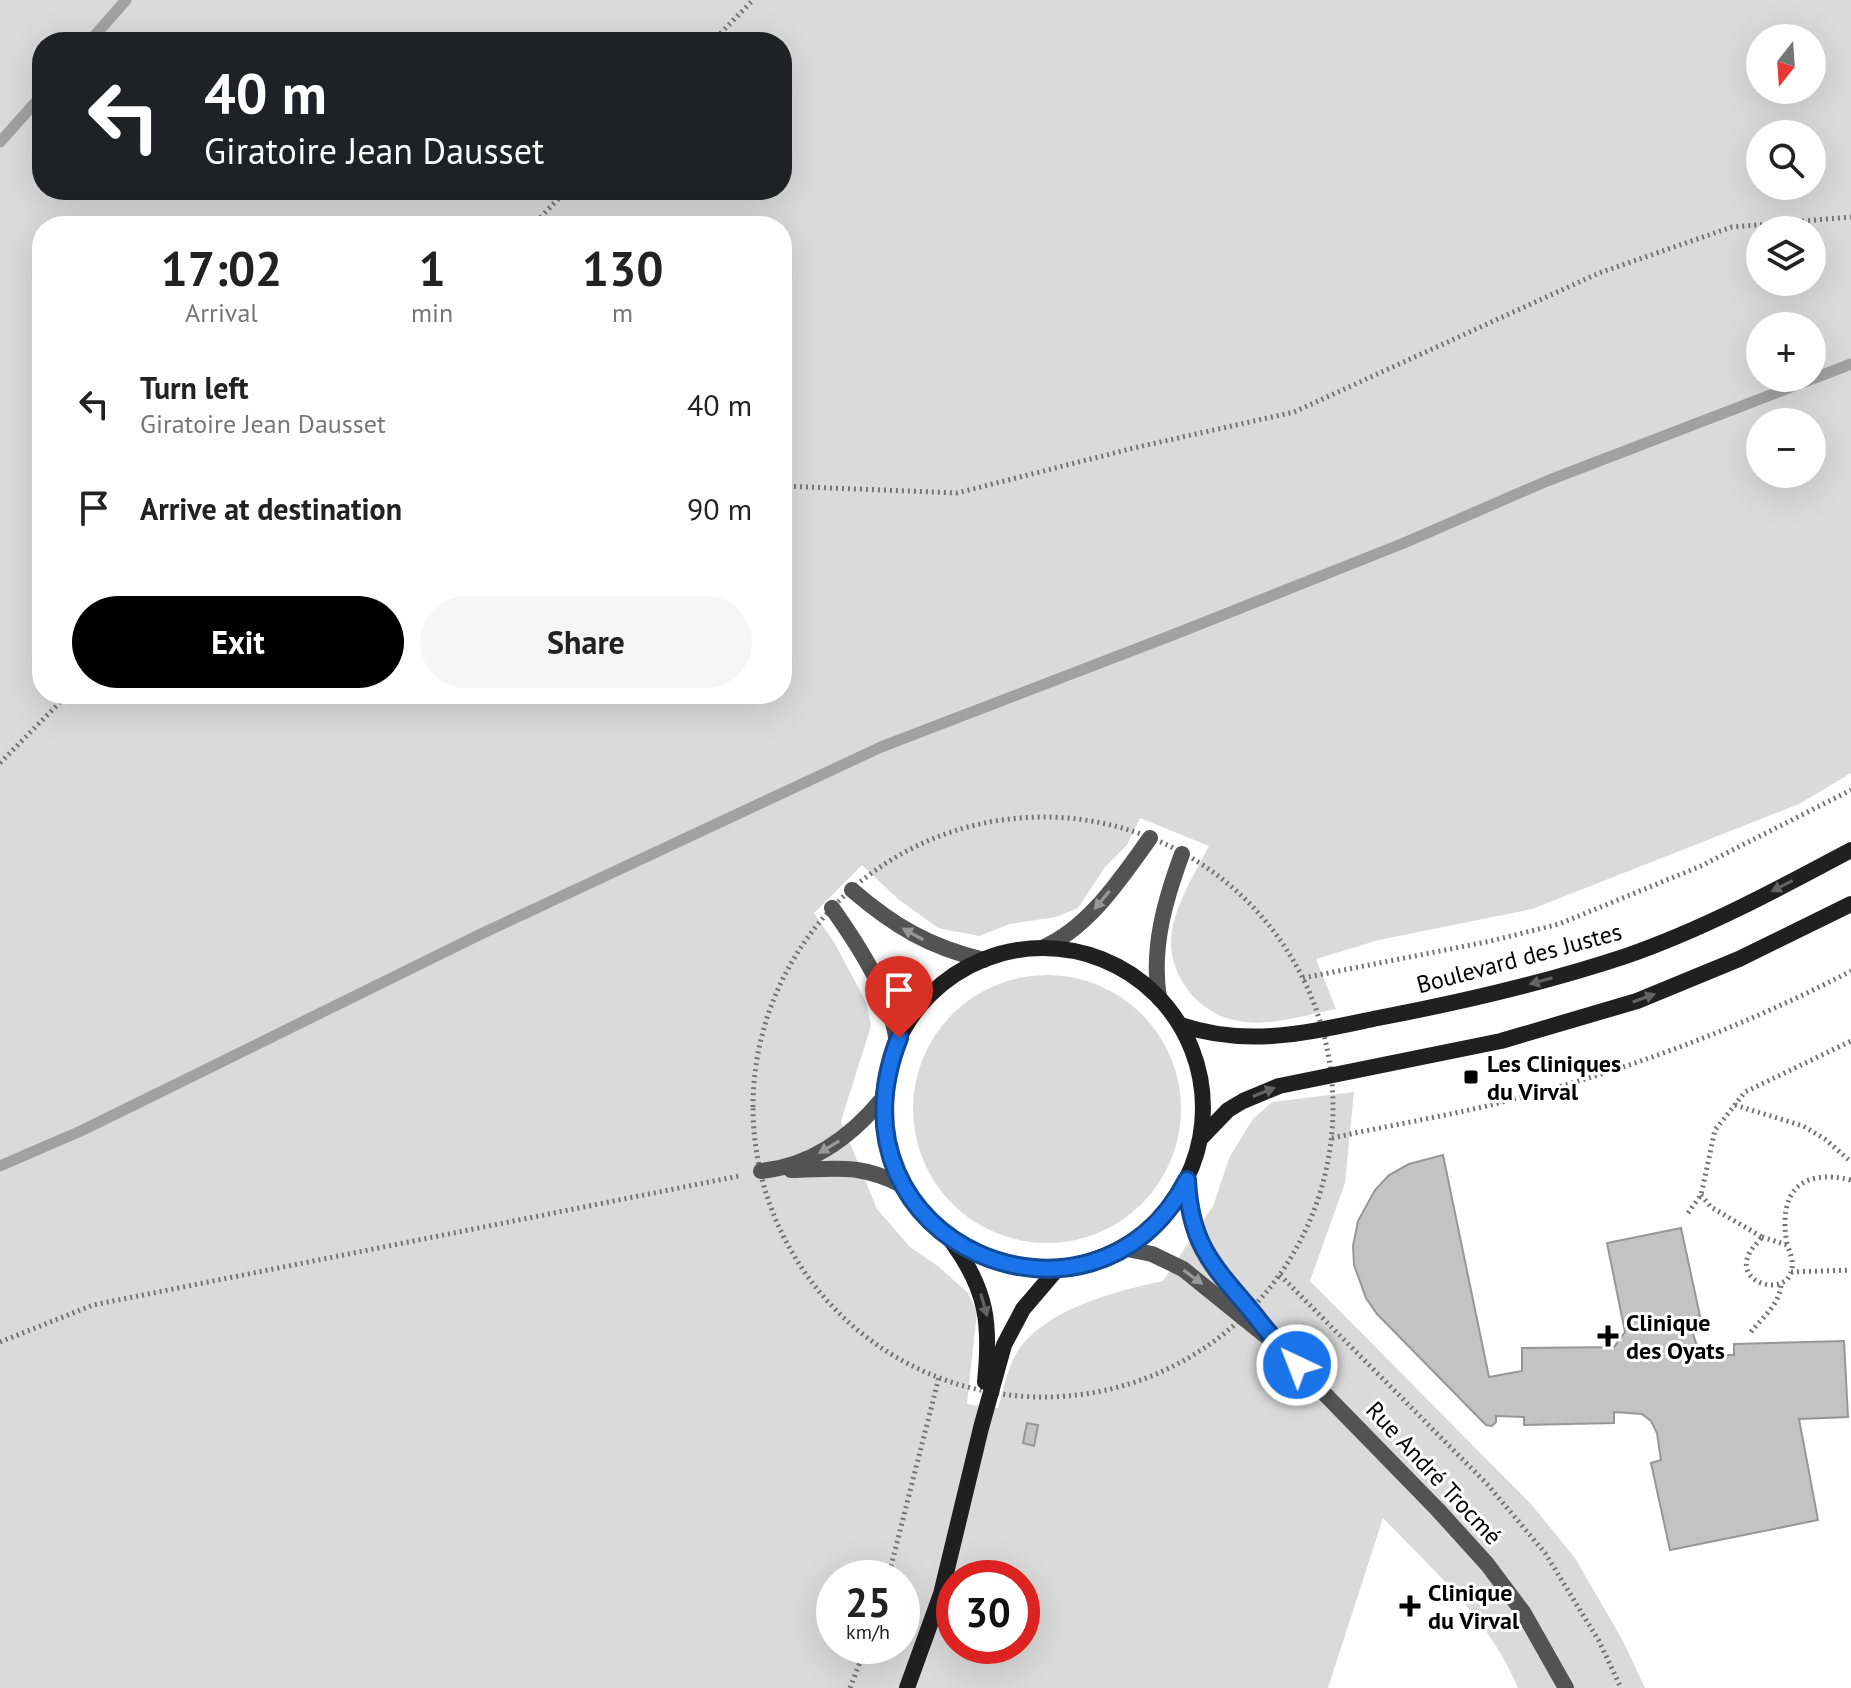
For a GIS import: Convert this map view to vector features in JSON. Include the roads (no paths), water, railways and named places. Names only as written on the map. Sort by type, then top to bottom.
[{"type":"street","points":[[1042,948],[1056,942],[1095,909],[1150,838]]},
{"type":"street","name":"Boulevard des Justes","points":[[1181,1025],[1203,1033],[1237,1038],[1280,1036],[1478,997],[1626,955],[1737,909],[1851,850]]},
{"type":"street","points":[[1159,998],[1155,974],[1160,926],[1182,854]]},
{"type":"street","points":[[852,890],[892,923],[925,942],[984,960]]},
{"type":"street","points":[[1202,1137],[1213,1123],[1243,1101],[1279,1086],[1501,1041],[1625,1005],[1726,965],[1851,904]]},
{"type":"street","points":[[832,908],[852,937],[889,1007],[897,1044]]},
{"type":"street","points":[[1042,948],[1077,952],[1111,963],[1132,975],[1159,998],[1181,1025],[1191,1046],[1201,1079],[1204,1114],[1202,1137],[1187,1180],[1163,1215],[1122,1248],[1091,1261],[1058,1268],[1005,1264],[975,1253],[947,1236],[922,1213],[902,1185],[886,1142],[883,1098],[887,1072],[897,1044],[911,1018],[934,991],[953,976],[984,960],[1006,952],[1042,948]]},
{"type":"street","points":[[883,1098],[861,1124],[829,1149],[800,1162],[761,1171],[843,1167],[885,1177],[902,1185]]},
{"type":"street","name":"Rue André Trocmé","points":[[1187,1180],[1188,1209],[1199,1242],[1247,1314],[1487,1564],[1530,1623],[1566,1688]]},
{"type":"street","points":[[907,1688],[941,1594],[987,1391],[989,1336],[984,1305],[971,1272],[947,1236]]},
{"type":"street","name":"Rue André Trocmé","points":[[1122,1248],[1152,1254],[1183,1269],[1247,1314]]},
{"type":"street","points":[[987,1391],[1012,1327],[1034,1293],[1058,1268]]},
{"type":"waterway","points":[[98,32],[126,0]]},
{"type":"waterway","points":[[0,142],[32,106]]},
{"type":"waterway","points":[[0,1166],[83,1130],[483,933],[881,747],[1170,636],[1404,543],[1547,481],[1851,364]]},
{"type":"place","name":"Les Cliniques du Virval","points":[[1471,1077]]},
{"type":"place","name":"Clinique des Oyats","points":[[1608,1336]]},
{"type":"place","name":"Clinique du Virval","points":[[1410,1606]]}]
